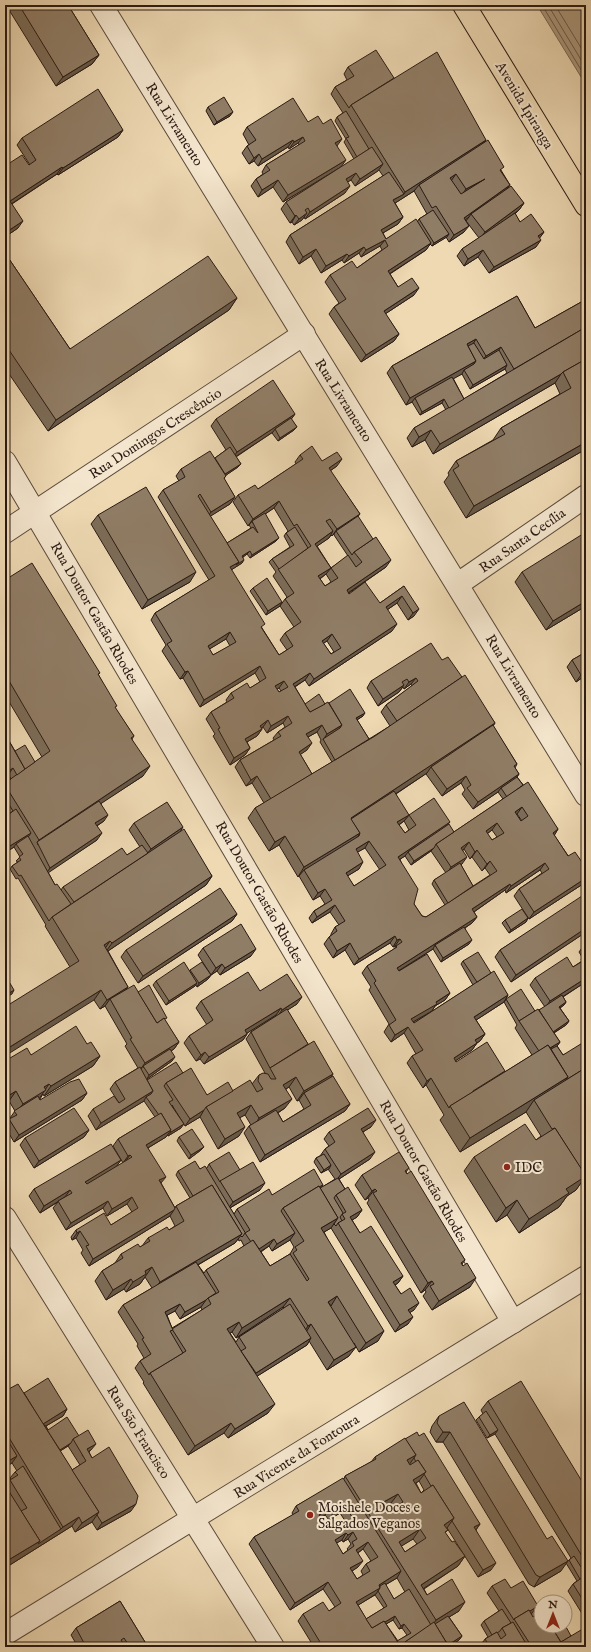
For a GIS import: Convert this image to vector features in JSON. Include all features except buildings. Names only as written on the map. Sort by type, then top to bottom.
[{"type":"main road","name":"Avenida Ipiranga","points":[[464,5],[586,205]]},
{"type":"street","name":"Rua Livramento","points":[[102,5],[458,584],[582,781]]},
{"type":"street","name":"Rua Domingos Crescêncio","points":[[5,532],[304,334]]},
{"type":"street","name":"Rua Doutor Gastão Rhodes","points":[[5,462],[36,512],[513,1322]]},
{"type":"street","name":"Rua Santa Cecília","points":[[458,584],[586,496]]},
{"type":"street","name":"Rua São Francisco","points":[[5,1218],[194,1518],[273,1647]]},
{"type":"street","name":"Rua Vicente da Fontoura","points":[[5,1634],[586,1277]]},
{"type":"water","points":[[537,5],[586,5],[586,85]]},
{"type":"place","name":"IDC","points":[[507,1167]]},
{"type":"place","name":"Moishele Doces e Salgados Veganos","points":[[310,1515]]}]
